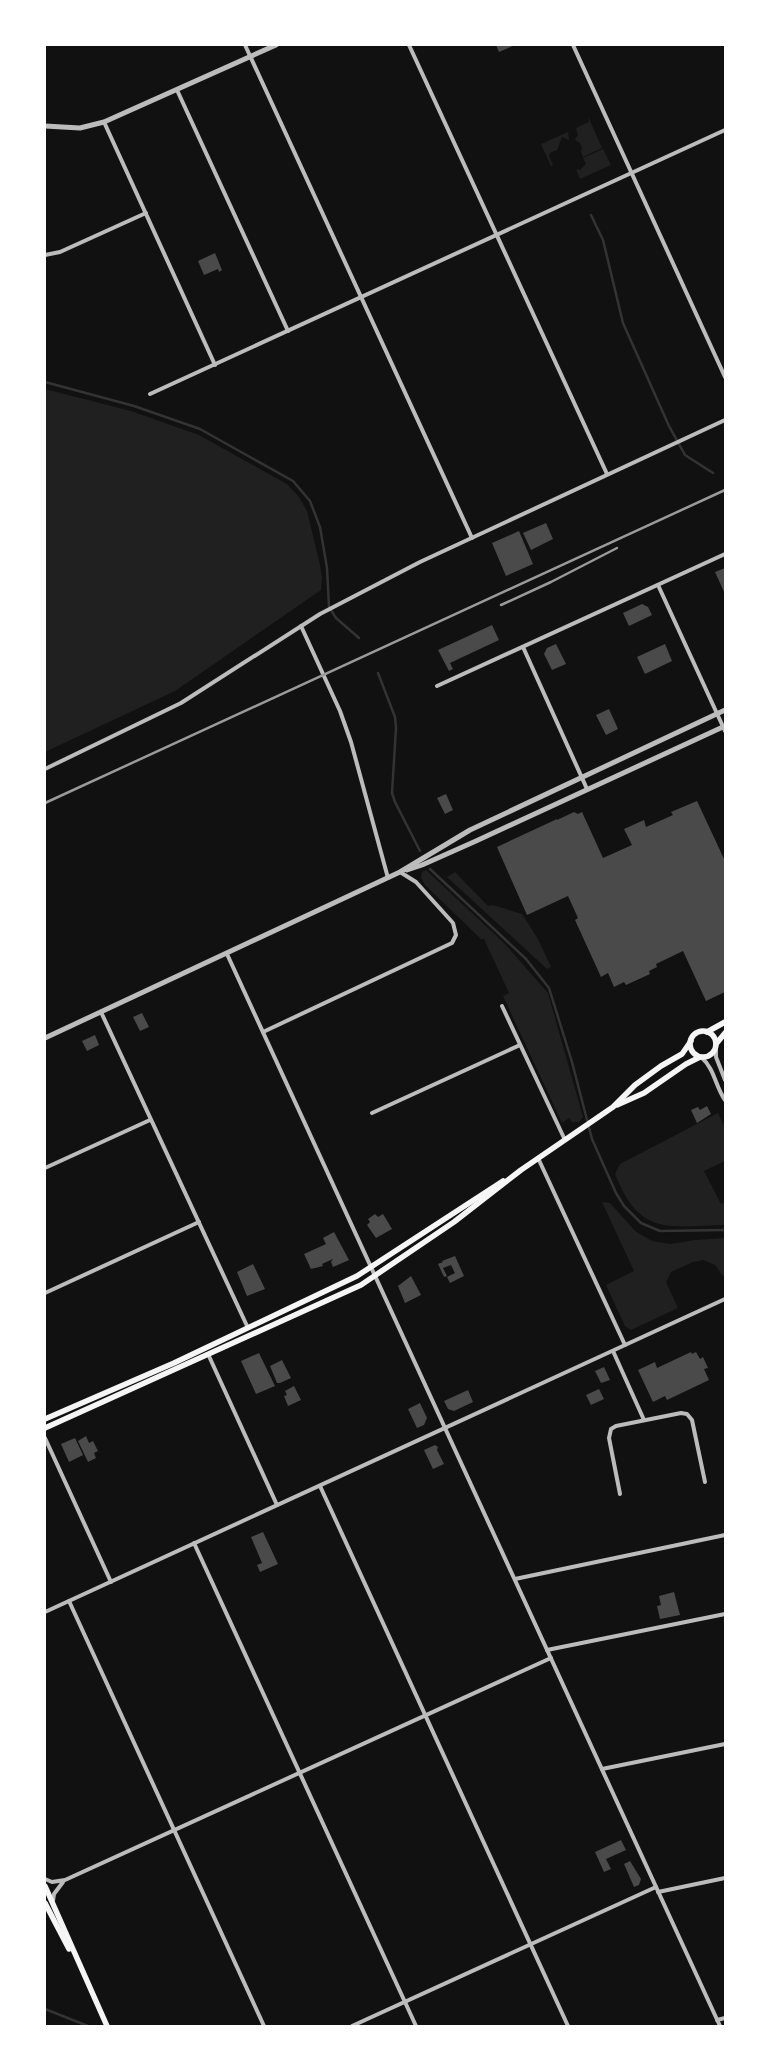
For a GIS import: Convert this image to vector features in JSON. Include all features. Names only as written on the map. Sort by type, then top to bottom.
[{"type":"main road","points":[[613,1107],[635,1085],[661,1066],[682,1054],[696,1034],[707,1032],[725,1022]]},
{"type":"main road","points":[[707,1032],[714,1037],[716,1046]]},
{"type":"main road","points":[[45,1428],[312,1308],[375,1276],[454,1222],[538,1158],[599,1116],[613,1107],[644,1093],[686,1064],[708,1056],[725,1033]]},
{"type":"main road","points":[[691,1041],[693,1053],[701,1057]]},
{"type":"main road","points":[[45,1419],[248,1328],[371,1268],[449,1215],[522,1170]]},
{"type":"main road","points":[[45,1888],[106,2024]]},
{"type":"main road","points":[[45,1903],[85,1977]]},
{"type":"street","points":[[245,45],[472,538]]},
{"type":"street","points":[[45,126],[80,128],[104,122],[276,45]]},
{"type":"street","points":[[409,45],[608,474]]},
{"type":"street","points":[[573,45],[725,377]]},
{"type":"street","points":[[177,90],[288,331]]},
{"type":"street","points":[[104,122],[214,364]]},
{"type":"street","points":[[150,394],[725,130]]},
{"type":"street","points":[[45,255],[60,252],[146,213]]},
{"type":"street","points":[[45,769],[181,704],[325,611],[472,538],[725,420]]},
{"type":"street","points":[[438,686],[725,554]]},
{"type":"street","points":[[45,1038],[401,872],[422,865],[476,841],[724,728],[658,585]]},
{"type":"street","points":[[301,626],[346,726],[388,878]]},
{"type":"street","points":[[522,647],[587,789]]},
{"type":"street","points":[[401,872],[470,830],[581,776],[725,710]]},
{"type":"street","points":[[262,1032],[452,943],[456,935],[454,923],[416,882],[401,872]]},
{"type":"street","points":[[227,954],[720,2026]]},
{"type":"street","points":[[502,1006],[565,1140]]},
{"type":"street","points":[[101,1012],[248,1328]]},
{"type":"street","points":[[372,1113],[520,1045]]},
{"type":"street","points":[[716,1046],[716,1058],[725,1080]]},
{"type":"street","points":[[701,1057],[709,1064],[717,1087],[725,1100]]},
{"type":"street","points":[[45,1168],[150,1120]]},
{"type":"street","points":[[538,1158],[625,1345]]},
{"type":"street","points":[[45,1293],[199,1222]]},
{"type":"street","points":[[45,1612],[725,1299]]},
{"type":"street","points":[[612,1351],[644,1420]]},
{"type":"street","points":[[208,1354],[277,1506]]},
{"type":"street","points":[[620,1494],[609,1432],[616,1426],[681,1413],[690,1417],[693,1424],[705,1482]]},
{"type":"street","points":[[45,1438],[110,1582]]},
{"type":"street","points":[[320,1486],[568,2026]]},
{"type":"street","points":[[515,1580],[725,1535]]},
{"type":"street","points":[[194,1543],[416,2026]]},
{"type":"street","points":[[69,1601],[264,2026]]},
{"type":"street","points":[[547,1650],[725,1614]]},
{"type":"street","points":[[45,1879],[58,1882],[65,1880],[551,1658]]},
{"type":"street","points":[[602,1769],[725,1744]]},
{"type":"street","points":[[352,2026],[657,1889],[725,1878]]},
{"type":"street","points":[[53,1904],[54,1894],[65,1880]]},
{"type":"street","points":[[717,2020],[725,2018]]},
{"type":"shaded area","points":[[588,116],[602,148],[583,157],[580,143],[575,140],[578,135],[576,128],[589,122]]},
{"type":"shaded area","points":[[568,132],[569,140],[562,137],[557,150],[550,153],[549,156],[553,165],[551,166],[541,144]]},
{"type":"shaded area","points":[[603,149],[611,165],[580,179],[576,169],[580,170],[586,164],[583,158]]},
{"type":"shaded area","points":[[45,389],[131,411],[199,435],[287,484],[299,497],[307,511],[322,578],[321,590],[175,691],[45,752]]},
{"type":"shaded area","points":[[426,870],[504,943],[548,993],[583,1117],[579,1122],[572,1122],[569,1118],[562,1123],[503,996],[509,993],[484,939],[481,939],[425,885],[421,877],[422,872]]},
{"type":"shaded area","points":[[455,872],[488,906],[493,905],[522,914],[538,939],[551,967],[547,969],[447,877]]},
{"type":"shaded area","points":[[718,1113],[725,1128],[725,1161],[704,1171],[721,1204],[725,1202],[725,1225],[671,1226],[658,1224],[645,1218],[635,1209],[615,1174],[620,1164]]},
{"type":"shaded area","points":[[602,1202],[610,1203],[635,1231],[652,1241],[670,1244],[725,1238],[725,1276],[722,1275],[715,1265],[703,1260],[693,1262],[671,1272],[666,1282],[678,1308],[631,1330],[625,1326],[606,1285],[634,1271]]},
{"type":"building","points":[[496,45],[515,45],[499,52]]},
{"type":"building","points":[[215,253],[222,270],[219,272],[218,269],[204,275],[198,261]]},
{"type":"building","points":[[546,523],[553,539],[531,550],[523,533]]},
{"type":"building","points":[[519,531],[533,564],[506,576],[492,543]]},
{"type":"building","points":[[725,568],[725,594],[715,572]]},
{"type":"building","points":[[642,604],[648,607],[652,615],[629,626],[623,613]]},
{"type":"building","points":[[492,625],[499,640],[450,663],[453,669],[449,671],[438,650]]},
{"type":"building","points":[[556,644],[566,664],[552,670],[544,654],[547,648]]},
{"type":"building","points":[[665,644],[672,661],[645,674],[637,657]]},
{"type":"building","points":[[609,709],[618,729],[606,735],[596,715]]},
{"type":"building","points":[[446,794],[453,810],[445,814],[437,798]]},
{"type":"building","points":[[697,801],[725,861],[725,992],[706,1001],[683,951],[656,964],[657,967],[649,971],[650,974],[626,985],[624,982],[614,987],[608,973],[601,977],[575,920],[578,918],[568,896],[527,915],[497,847],[574,812],[578,814],[582,812],[603,858],[632,845],[624,829],[644,820],[646,827],[673,815],[671,812]]},
{"type":"building","points":[[142,1013],[149,1027],[140,1031],[133,1017]]},
{"type":"building","points":[[95,1035],[99,1045],[87,1051],[82,1041]]},
{"type":"building","points":[[707,1106],[711,1114],[697,1123],[691,1110],[698,1107],[700,1110]]},
{"type":"building","points":[[375,1214],[378,1217],[383,1214],[392,1229],[376,1238],[367,1225],[370,1222],[368,1219]]},
{"type":"building","points":[[334,1232],[349,1260],[333,1267],[331,1262],[333,1259],[322,1264],[323,1266],[311,1269],[304,1254],[326,1244],[323,1238]]},
{"type":"building","points":[[455,1256],[464,1276],[450,1283],[447,1277],[455,1273],[451,1265],[443,1268],[447,1276],[444,1277],[438,1264]]},
{"type":"building","points":[[253,1264],[265,1289],[247,1296],[237,1272]]},
{"type":"building","points":[[411,1276],[421,1295],[405,1303],[398,1286]]},
{"type":"building","points":[[691,1352],[692,1354],[696,1352],[700,1359],[703,1357],[708,1368],[704,1369],[709,1380],[667,1400],[665,1396],[653,1402],[638,1370],[655,1362],[657,1368]]},
{"type":"building","points":[[259,1353],[275,1386],[256,1394],[241,1361]]},
{"type":"building","points":[[282,1360],[291,1378],[277,1383],[270,1366]]},
{"type":"building","points":[[604,1367],[610,1380],[601,1383],[595,1371]]},
{"type":"building","points":[[294,1386],[301,1400],[288,1406],[284,1396],[287,1395],[285,1391]]},
{"type":"building","points":[[599,1389],[604,1399],[591,1405],[586,1395]]},
{"type":"building","points":[[468,1390],[473,1402],[454,1411],[448,1409],[444,1401]]},
{"type":"building","points":[[420,1403],[427,1418],[424,1425],[417,1428],[408,1409]]},
{"type":"building","points":[[86,1436],[89,1443],[93,1441],[98,1451],[94,1453],[96,1458],[88,1462],[78,1441]]},
{"type":"building","points":[[75,1438],[83,1455],[69,1462],[61,1444]]},
{"type":"building","points":[[435,1445],[438,1447],[437,1450],[444,1464],[433,1469],[424,1450]]},
{"type":"building","points":[[263,1532],[278,1564],[260,1572],[257,1565],[262,1563],[251,1537]]},
{"type":"building","points":[[674,1592],[680,1615],[660,1619],[657,1606],[661,1605],[659,1596]]},
{"type":"building","points":[[621,1840],[626,1850],[606,1859],[611,1869],[604,1872],[595,1852]]},
{"type":"building","points":[[630,1861],[641,1879],[639,1885],[634,1887],[624,1864]]},
{"type":"waterway","points":[[591,215],[603,240],[623,323],[669,426],[685,455],[713,473]]},
{"type":"waterway","points":[[45,382],[134,406],[200,429],[293,481],[310,501],[320,527],[327,568],[329,607],[336,618],[359,638]]},
{"type":"waterway","points":[[378,673],[395,717],[392,793],[420,851]]},
{"type":"waterway","points":[[430,869],[526,959],[549,988],[572,1062],[592,1139],[616,1193],[624,1206],[641,1223],[660,1231],[725,1230]]},
{"type":"waterway","points":[[45,2009],[88,2026]]},
{"type":"railway","points":[[45,803],[725,490]]},
{"type":"railway","points":[[501,605],[617,548]]}]
